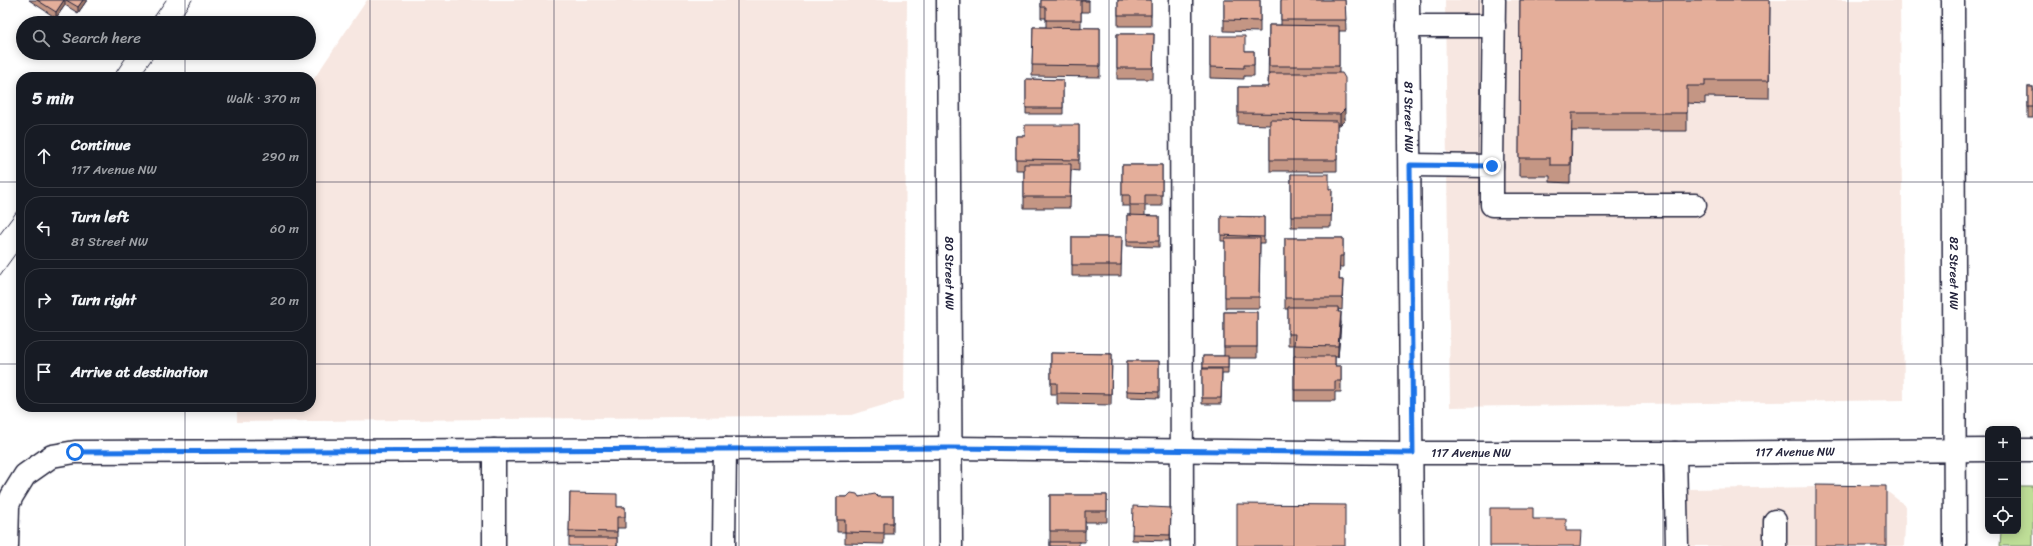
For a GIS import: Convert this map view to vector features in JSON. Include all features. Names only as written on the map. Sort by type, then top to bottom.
[{"type":"street","name":"80 Street NW","points":[[948,0],[951,546]]},
{"type":"street","points":[[1181,0],[1182,546]]},
{"type":"street","name":"81 Street NW","points":[[1408,0],[1413,453],[1412,546]]},
{"type":"street","points":[[1494,0],[1492,205],[1695,205]]},
{"type":"street","name":"82 Street NW","points":[[1953,0],[1954,546]]},
{"type":"street","points":[[1408,26],[1494,26]]},
{"type":"street","points":[[1410,165],[1492,166]]},
{"type":"street","name":"117 Avenue NW","points":[[7,546],[8,505],[25,475],[52,456],[75,452],[950,448],[1413,453],[1675,453],[1985,450]]},
{"type":"street","points":[[494,450],[494,546]]},
{"type":"street","points":[[724,546],[725,450]]},
{"type":"street","points":[[2021,450],[2033,450]]},
{"type":"street","points":[[1675,453],[1677,546]]},
{"type":"street","points":[[1775,521],[1776,546]]},
{"type":"shaded area","points":[[367,0],[907,0],[904,399],[851,415],[237,422],[237,412],[316,412],[316,76]]},
{"type":"shaded area","points":[[1445,0],[1900,0],[1904,400],[1450,407]]},
{"type":"shaded area","points":[[1880,486],[1906,506],[1904,546],[1689,546],[1688,489]]},
{"type":"green space","points":[[2021,486],[2033,486],[2033,546],[2000,546],[2001,534],[2021,534]]},
{"type":"building","points":[[37,0],[64,0],[56,12]]},
{"type":"building","points":[[66,0],[83,0],[78,7]]},
{"type":"building","points":[[1041,0],[1089,1],[1081,1],[1081,20],[1046,20],[1046,7],[1041,7]]},
{"type":"building","points":[[1118,0],[1151,0],[1151,15],[1118,15]]},
{"type":"building","points":[[1224,0],[1260,0],[1260,21],[1224,20]]},
{"type":"building","points":[[1281,0],[1345,0],[1346,20],[1281,20]]},
{"type":"building","points":[[1520,0],[1770,0],[1769,80],[1705,80],[1705,86],[1687,86],[1687,113],[1572,113],[1570,165],[1550,165],[1550,158],[1519,158]]},
{"type":"building","points":[[1269,25],[1339,26],[1339,66],[1269,66]]},
{"type":"building","points":[[1033,27],[1100,28],[1100,66],[1032,65]]},
{"type":"building","points":[[1117,34],[1154,34],[1153,68],[1117,68]]},
{"type":"building","points":[[1210,36],[1245,36],[1245,51],[1254,51],[1254,65],[1244,65],[1244,68],[1210,67]]},
{"type":"building","points":[[1269,73],[1342,73],[1345,78],[1345,109],[1340,114],[1238,113],[1238,87],[1268,87]]},
{"type":"building","points":[[1026,79],[1063,80],[1063,108],[1026,108]]},
{"type":"building","points":[[2028,87],[2033,87],[2033,107],[2028,107]]},
{"type":"building","points":[[1270,120],[1337,121],[1337,160],[1270,160]]},
{"type":"building","points":[[1025,125],[1079,125],[1079,160],[1016,159],[1016,136],[1025,136]]},
{"type":"building","points":[[1024,164],[1071,164],[1070,197],[1024,197]]},
{"type":"building","points":[[1122,165],[1162,165],[1162,195],[1145,195],[1145,205],[1130,205],[1130,195],[1122,195]]},
{"type":"building","points":[[1291,174],[1329,174],[1329,189],[1332,189],[1331,216],[1291,216]]},
{"type":"building","points":[[1127,215],[1159,216],[1159,241],[1127,241]]},
{"type":"building","points":[[1221,216],[1264,217],[1264,237],[1221,235]]},
{"type":"building","points":[[1072,237],[1122,237],[1121,265],[1072,265]]},
{"type":"building","points":[[1225,238],[1260,238],[1259,297],[1225,297]]},
{"type":"building","points":[[1285,238],[1343,238],[1343,256],[1340,256],[1339,280],[1343,280],[1342,298],[1285,298]]},
{"type":"building","points":[[1288,307],[1338,307],[1338,312],[1341,312],[1338,346],[1294,345],[1295,334],[1288,334]]},
{"type":"building","points":[[1224,312],[1257,312],[1257,347],[1224,347]]},
{"type":"building","points":[[1051,353],[1112,354],[1111,394],[1057,393],[1057,383],[1051,383]]},
{"type":"building","points":[[1203,356],[1228,356],[1228,368],[1203,368]]},
{"type":"building","points":[[1294,356],[1335,356],[1335,366],[1341,366],[1341,381],[1335,381],[1335,390],[1294,390]]},
{"type":"building","points":[[1127,361],[1159,361],[1159,392],[1127,391]]},
{"type":"building","points":[[1202,369],[1222,369],[1221,398],[1202,398]]},
{"type":"building","points":[[1816,485],[1886,486],[1886,546],[1816,546]]},
{"type":"building","points":[[570,493],[617,494],[617,507],[625,507],[625,517],[617,517],[617,532],[569,531]]},
{"type":"building","points":[[851,493],[857,494],[859,497],[875,494],[878,497],[893,497],[893,523],[884,523],[884,533],[845,532],[845,520],[837,520],[837,497],[847,497]]},
{"type":"building","points":[[1050,495],[1107,495],[1107,511],[1085,511],[1085,531],[1050,531]]},
{"type":"building","points":[[1237,504],[1345,505],[1345,546],[1237,546]]},
{"type":"building","points":[[1133,506],[1171,508],[1170,535],[1132,534]]},
{"type":"building","points":[[1490,508],[1533,508],[1533,519],[1566,519],[1566,531],[1582,531],[1581,546],[1490,546]]},
{"type":"building","points":[[569,538],[617,538],[617,546],[569,546]]},
{"type":"building","points":[[1050,542],[1079,542],[1079,546],[1050,546]]},
{"type":"tram line","points":[[155,16],[166,0]]},
{"type":"tram line","points":[[181,16],[192,0]]},
{"type":"tram line","points":[[116,72],[124,60]]},
{"type":"tram line","points":[[143,72],[151,60]]},
{"type":"tram line","points":[[0,234],[16,213]]},
{"type":"tram line","points":[[0,275],[16,253]]},
{"type":"route","points":[[75,452],[950,448],[1413,453],[1410,165],[1492,166]]}]
